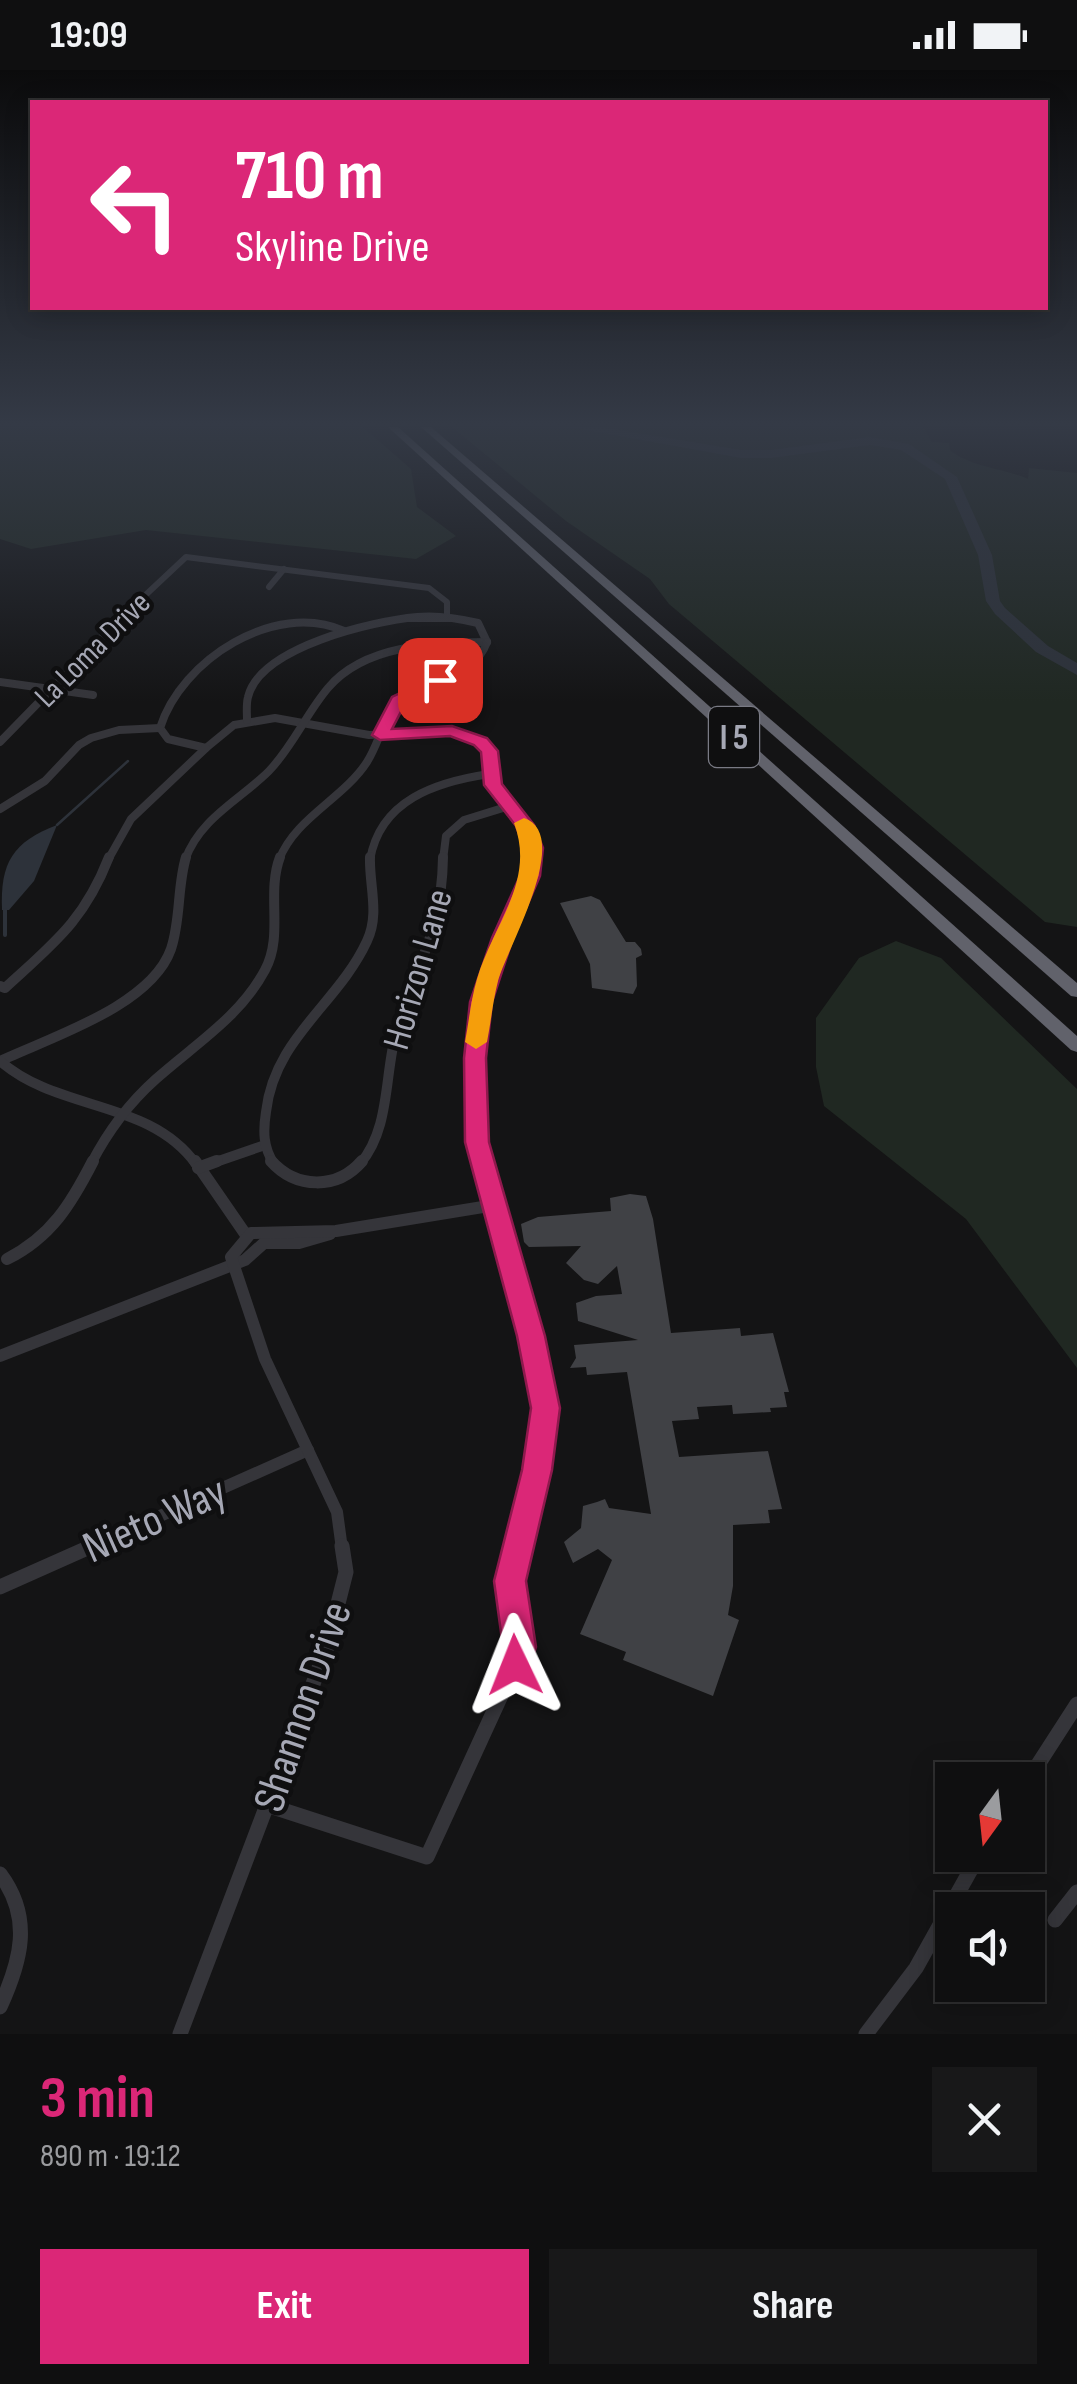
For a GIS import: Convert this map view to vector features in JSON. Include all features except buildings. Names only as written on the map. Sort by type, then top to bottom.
[{"type":"highway","name":"I 5","points":[[492,519],[1077,1046]]},
{"type":"highway","name":"I 5","points":[[530,519],[1077,992]]},
{"type":"street","name":"La Loma Drive","points":[[0,742],[186,557],[284,569]]},
{"type":"street","points":[[269,587],[284,569],[429,588],[447,602],[447,614]]},
{"type":"street","points":[[7,1259],[35,1246],[56,1228],[95,1151],[120,1116],[155,1077],[240,1007],[260,980],[276,943],[275,878],[283,851],[359,774],[398,701],[410,692],[472,666],[482,656],[487,642],[478,622],[447,614],[389,620],[344,631],[286,656],[263,672],[246,692],[243,704],[247,720]]},
{"type":"street","points":[[206,748],[168,740],[161,724],[170,700],[204,665],[290,620],[328,621],[344,631]]},
{"type":"street","points":[[487,642],[434,644],[365,662],[330,686],[272,768],[212,818],[190,847],[182,870],[174,944],[155,976],[129,997],[0,1061],[26,1083],[164,1130],[198,1168],[224,1214],[246,1235],[336,1231],[495,1205]]},
{"type":"street","points":[[0,682],[93,695]]},
{"type":"street","points":[[2,989],[72,928],[94,895],[110,851],[131,819],[227,728],[247,720],[275,718],[380,735],[438,731],[467,734],[489,751],[489,774],[499,796],[532,836],[534,860],[494,960],[477,1028],[474,1117],[531,1336],[545,1408],[537,1470],[510,1581],[519,1647],[515,1665],[428,1857],[266,1806]]},
{"type":"street","points":[[0,809],[45,781],[90,738],[161,724]]},
{"type":"street","points":[[198,1168],[264,1146],[268,1095],[289,1041],[352,966],[373,924],[376,901],[370,858],[379,828],[391,812],[429,789],[489,774]]},
{"type":"street","name":"Horizon Lane","points":[[264,1146],[275,1167],[307,1183],[330,1182],[353,1173],[363,1162],[374,1144],[399,1019],[440,914],[446,836],[464,820],[508,806]]},
{"type":"street","points":[[0,1356],[234,1265],[264,1243],[300,1243],[336,1231]]},
{"type":"street","points":[[234,1265],[231,1257],[246,1235]]},
{"type":"street","name":"Shannon Drive","points":[[180,2034],[327,1647],[346,1572],[337,1512],[265,1359],[234,1265]]},
{"type":"street","name":"Nieto Way","points":[[0,1586],[308,1450]]},
{"type":"street","points":[[1040,1762],[1077,1704]]},
{"type":"street","points":[[866,2034],[916,1968],[970,1872]]},
{"type":"street","points":[[0,1874],[18,1900],[24,1936],[0,2007]]},
{"type":"street","points":[[1055,1920],[1077,1892]]},
{"type":"shaded area","points":[[0,519],[433,519],[456,536],[416,559],[146,530],[31,549],[0,539]]},
{"type":"shaded area","points":[[563,519],[1077,519],[1077,927],[1045,922],[669,604],[650,579]]},
{"type":"shaded area","points":[[57,825],[34,881],[9,910],[2,910],[4,879],[12,856],[30,839]]},
{"type":"shaded area","points":[[896,941],[941,958],[1077,1089],[1077,1368],[966,1219],[824,1106],[816,1067],[816,1018],[859,958]]},
{"type":"waterway","points":[[969,519],[985,555],[993,601],[1000,611],[1042,649],[1077,670]]},
{"type":"waterway","points":[[57,825],[128,761]]},
{"type":"waterway","points":[[5,910],[5,935]]},
{"type":"slow traffic","points":[[476,1042],[488,979],[534,860],[532,836],[524,823]]},
{"type":"route","points":[[440,680],[398,701],[380,735],[452,731],[480,741],[489,751],[489,774],[499,796],[532,836],[534,860],[481,1002],[475,1058],[477,1142],[531,1336],[545,1408],[537,1470],[510,1581],[519,1647],[515,1665]]}]
